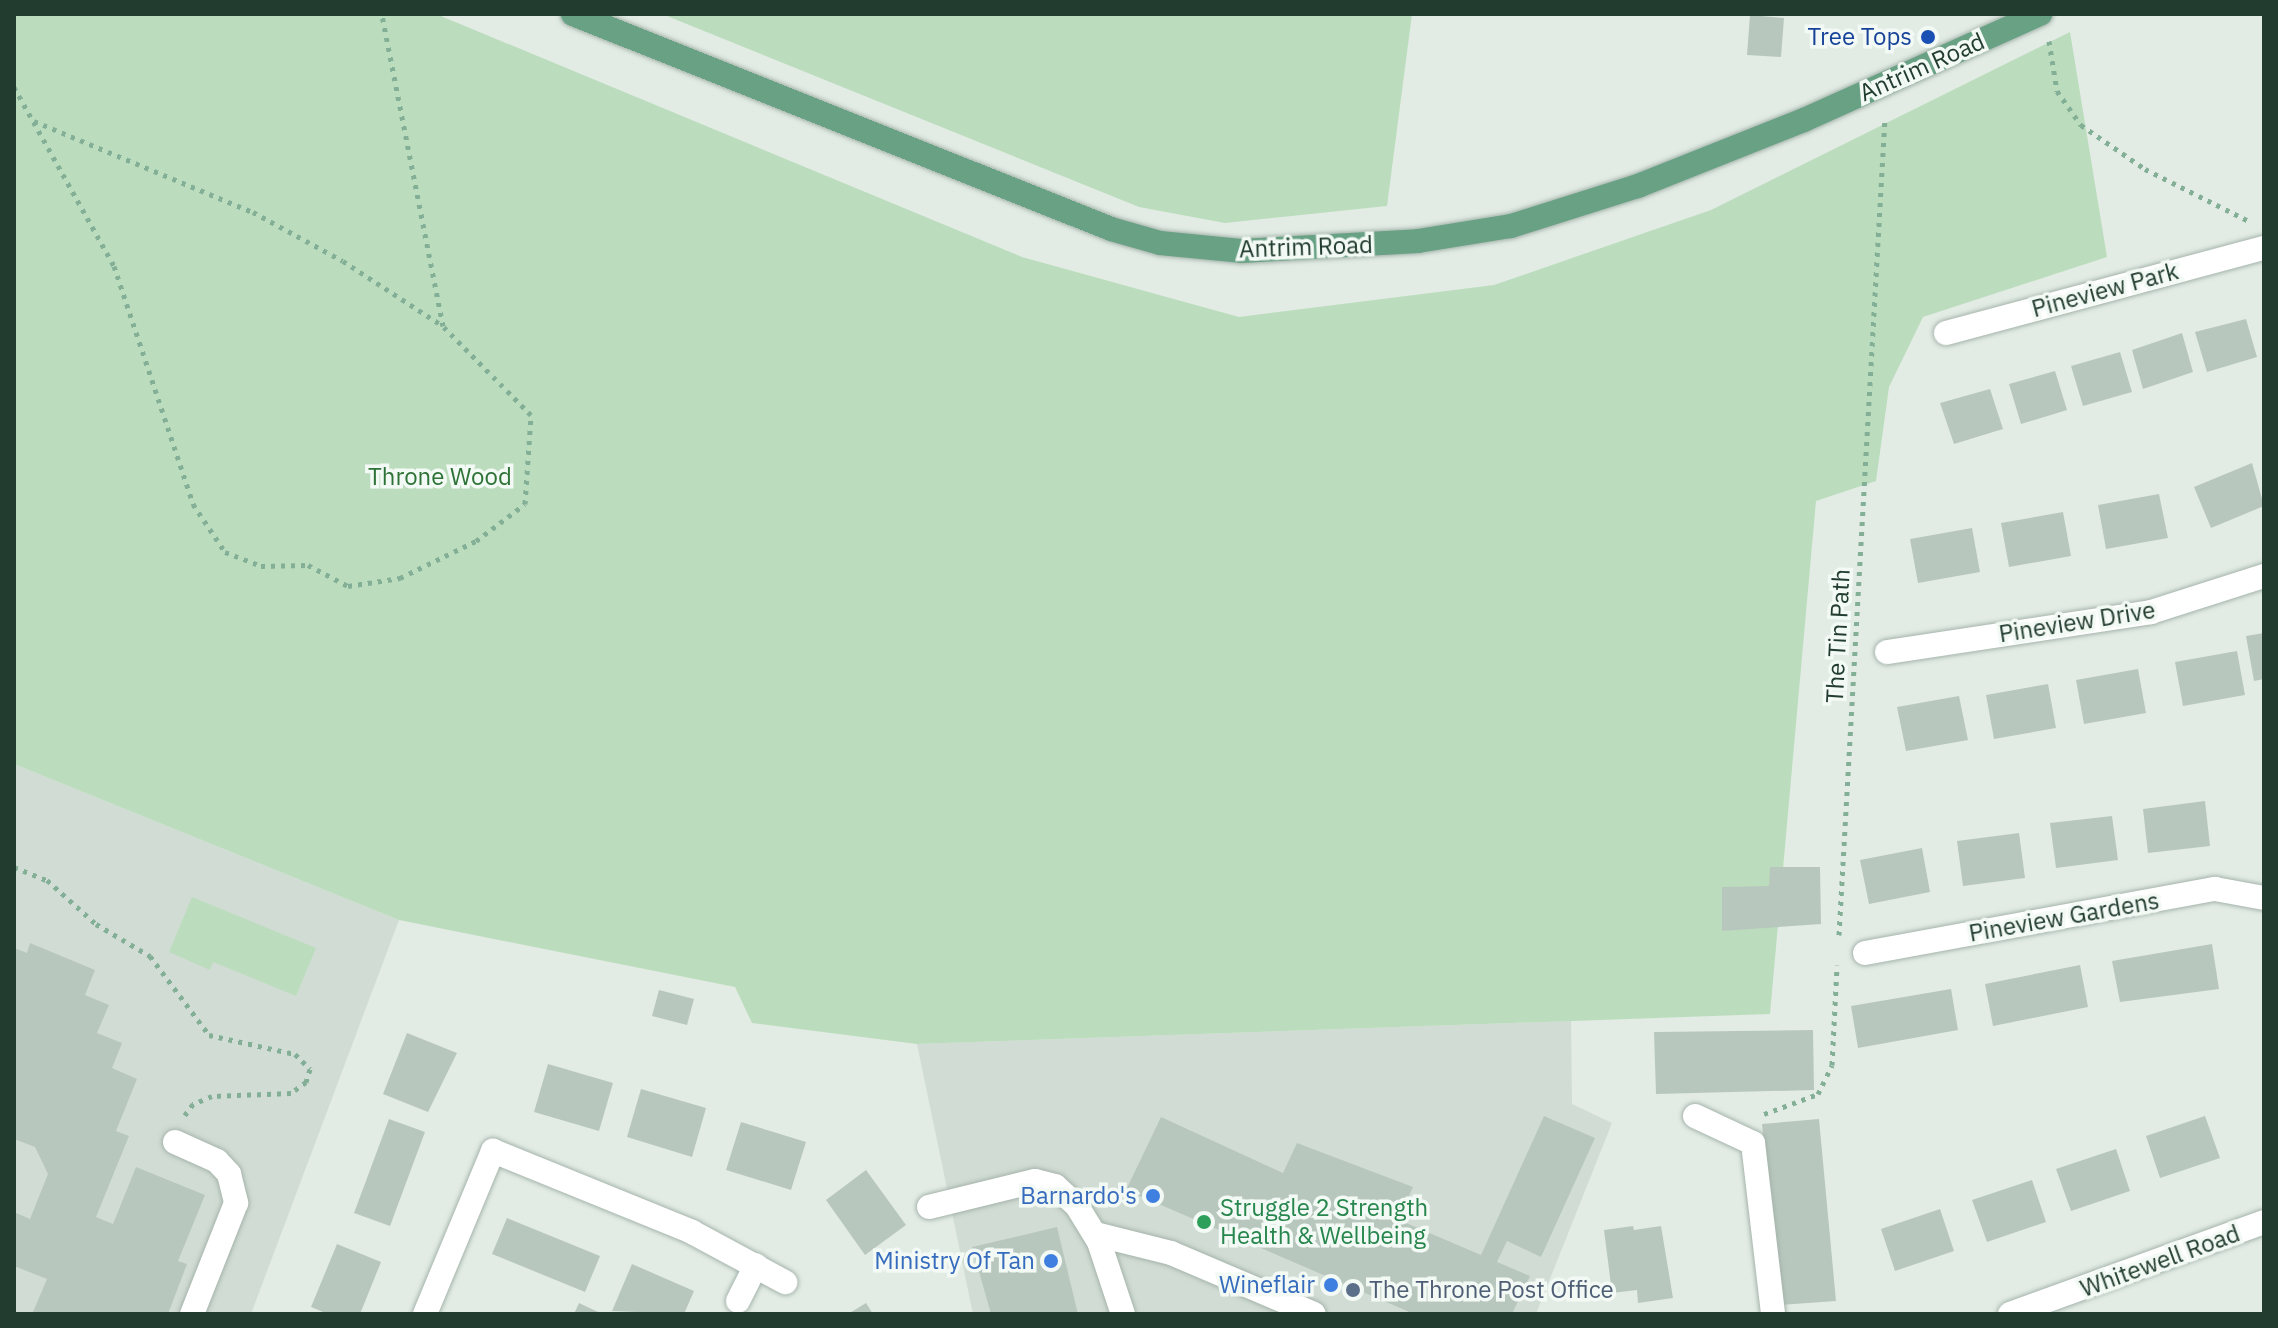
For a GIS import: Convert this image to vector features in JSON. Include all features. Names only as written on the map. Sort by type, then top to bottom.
[{"type":"main road","name":"Antrim Road","points":[[573,14],[1111,229],[1160,243],[1241,251],[1418,241],[1511,226],[1638,186],[2042,21]]},
{"type":"street","name":"Pineview Park","points":[[1946,333],[2264,248]]},
{"type":"street","name":"Pineview Drive","points":[[1887,652],[2151,612],[2264,576]]},
{"type":"street","name":"Pineview Gardens","points":[[1865,953],[2215,889],[2264,898]]},
{"type":"street","points":[[1695,1116],[1753,1143],[1773,1314]]},
{"type":"street","points":[[175,1142],[217,1161],[229,1174],[236,1203],[192,1314]]},
{"type":"street","points":[[425,1314],[493,1151],[692,1232],[785,1282]]},
{"type":"street","points":[[929,1207],[1035,1181],[1055,1186],[1095,1234],[1123,1314]]},
{"type":"street","name":"Whitewell Road","points":[[2010,1314],[2264,1222]]},
{"type":"street","points":[[1095,1234],[1171,1253],[1314,1314]]},
{"type":"street","points":[[738,1301],[756,1265]]},
{"type":"path","points":[[382,14],[443,326]]},
{"type":"path","points":[[2042,21],[2057,91],[2081,125],[2145,169],[2264,228]]},
{"type":"path","name":"The Tin Path","points":[[1839,938],[1886,83]]},
{"type":"path","points":[[14,87],[114,266],[193,504],[225,552],[261,566],[308,565],[348,586],[400,578],[476,541],[525,504],[531,415],[443,326],[343,261],[253,212],[34,121]]},
{"type":"path","points":[[14,867],[47,880],[96,924],[150,956],[213,1038],[295,1054],[306,1061],[306,1082],[291,1093],[212,1096],[193,1104],[175,1142]]},
{"type":"path","points":[[1753,1143],[1753,1118],[1818,1094],[1832,1065],[1838,953]]},
{"type":"shaded area","points":[[14,764],[399,920],[251,1314],[14,1314]]},
{"type":"shaded area","points":[[1571,1021],[1572,1104],[1612,1123],[1536,1314],[973,1314],[917,1044]]},
{"type":"green space","name":"Throne Wood","points":[[14,14],[436,14],[1022,257],[1239,317],[1494,285],[1711,210],[2070,32],[2107,257],[1923,317],[1889,387],[1876,481],[1816,501],[1770,1014],[917,1044],[752,1023],[735,987],[399,920],[14,764]]},
{"type":"green space","points":[[662,14],[1412,14],[1387,206],[1225,223],[1139,207]]},
{"type":"green space","points":[[192,897],[316,948],[296,996],[213,962],[210,970],[169,952]]},
{"type":"building","points":[[1750,15],[1784,18],[1781,57],[1747,55]]},
{"type":"building","points":[[2246,319],[2257,357],[2207,372],[2195,332]]},
{"type":"building","points":[[2182,333],[2193,372],[2143,389],[2132,350]]},
{"type":"building","points":[[2120,352],[2132,392],[2083,406],[2071,366]]},
{"type":"building","points":[[2055,371],[2067,410],[2021,424],[2009,384]]},
{"type":"building","points":[[1990,389],[2003,429],[1954,444],[1940,403]]},
{"type":"building","points":[[2252,463],[2264,506],[2211,528],[2194,487]]},
{"type":"building","points":[[2159,494],[2168,538],[2106,549],[2098,505]]},
{"type":"building","points":[[2063,512],[2071,556],[2009,567],[2001,523]]},
{"type":"building","points":[[1972,528],[1980,572],[1918,583],[1910,539]]},
{"type":"building","points":[[2264,633],[2264,679],[2254,681],[2246,636]]},
{"type":"building","points":[[2237,651],[2245,695],[2183,706],[2175,662]]},
{"type":"building","points":[[2138,669],[2146,713],[2084,724],[2076,680]]},
{"type":"building","points":[[2048,684],[2056,728],[1994,739],[1986,695]]},
{"type":"building","points":[[1959,696],[1968,740],[1906,751],[1897,707]]},
{"type":"building","points":[[2205,801],[2210,846],[2148,853],[2143,809]]},
{"type":"building","points":[[2112,816],[2118,860],[2056,868],[2050,823]]},
{"type":"building","points":[[2019,833],[2025,878],[1963,886],[1957,841]]},
{"type":"building","points":[[1922,848],[1930,892],[1869,904],[1860,860]]},
{"type":"building","points":[[1770,867],[1820,867],[1821,924],[1722,931],[1722,887],[1769,886]]},
{"type":"building","points":[[30,943],[95,970],[85,995],[109,1005],[97,1033],[122,1043],[112,1068],[137,1079],[116,1131],[129,1136],[96,1217],[113,1224],[136,1167],[205,1195],[178,1261],[187,1264],[168,1314],[39,1314],[33,1312],[47,1279],[14,1266],[14,1212],[30,1219],[48,1174],[35,1147],[14,1139],[14,948],[27,953]]},
{"type":"building","points":[[2212,944],[2219,989],[2120,1002],[2112,961]]},
{"type":"building","points":[[2080,965],[2088,1007],[1993,1026],[1985,984]]},
{"type":"building","points":[[1951,989],[1958,1030],[1858,1048],[1851,1006]]},
{"type":"building","points":[[659,990],[694,999],[687,1025],[652,1016]]},
{"type":"building","points":[[1813,1030],[1814,1090],[1656,1094],[1654,1032]]},
{"type":"building","points":[[407,1033],[457,1053],[428,1112],[383,1094]]},
{"type":"building","points":[[548,1064],[613,1083],[599,1131],[534,1112]]},
{"type":"building","points":[[641,1089],[706,1108],[692,1157],[627,1137]]},
{"type":"building","points":[[1544,1116],[1595,1138],[1541,1257],[1507,1241],[1497,1262],[1530,1276],[1512,1314],[1414,1314],[1126,1190],[1161,1117],[1283,1173],[1297,1143],[1413,1187],[1399,1220],[1481,1255]]},
{"type":"building","points":[[2205,1116],[2220,1158],[2160,1178],[2146,1136]]},
{"type":"building","points":[[389,1119],[425,1132],[390,1226],[354,1213]]},
{"type":"building","points":[[1819,1119],[1836,1301],[1780,1305],[1762,1124]]},
{"type":"building","points":[[741,1122],[806,1142],[791,1190],[726,1170]]},
{"type":"building","points":[[2116,1149],[2130,1191],[2071,1211],[2056,1169]]},
{"type":"building","points":[[866,1170],[906,1225],[865,1255],[826,1200]]},
{"type":"building","points":[[2032,1180],[2046,1222],[1987,1242],[1972,1200]]},
{"type":"building","points":[[1940,1209],[1954,1251],[1895,1271],[1881,1229]]},
{"type":"building","points":[[507,1218],[600,1256],[585,1292],[492,1254]]},
{"type":"building","points":[[1633,1226],[1634,1230],[1661,1226],[1673,1298],[1638,1303],[1637,1290],[1612,1293],[1604,1230]]},
{"type":"building","points":[[1057,1227],[1078,1314],[991,1314],[972,1247]]},
{"type":"building","points":[[337,1244],[381,1262],[360,1314],[328,1314],[311,1307]]},
{"type":"building","points":[[632,1264],[694,1291],[684,1314],[612,1311]]},
{"type":"building","points":[[579,1303],[596,1311],[604,1314],[574,1314]]},
{"type":"building","points":[[866,1303],[873,1314],[848,1314]]},
{"type":"place","name":"Tree Tops","points":[[1928,37]]},
{"type":"place","name":"Barnardo's","points":[[1153,1196]]},
{"type":"place","name":"Struggle 2 Strength Health & Wellbeing","points":[[1204,1222]]},
{"type":"place","name":"Ministry Of Tan","points":[[1051,1261]]},
{"type":"place","name":"Wineflair","points":[[1331,1285]]},
{"type":"place","name":"The Throne Post Office","points":[[1353,1290]]}]
